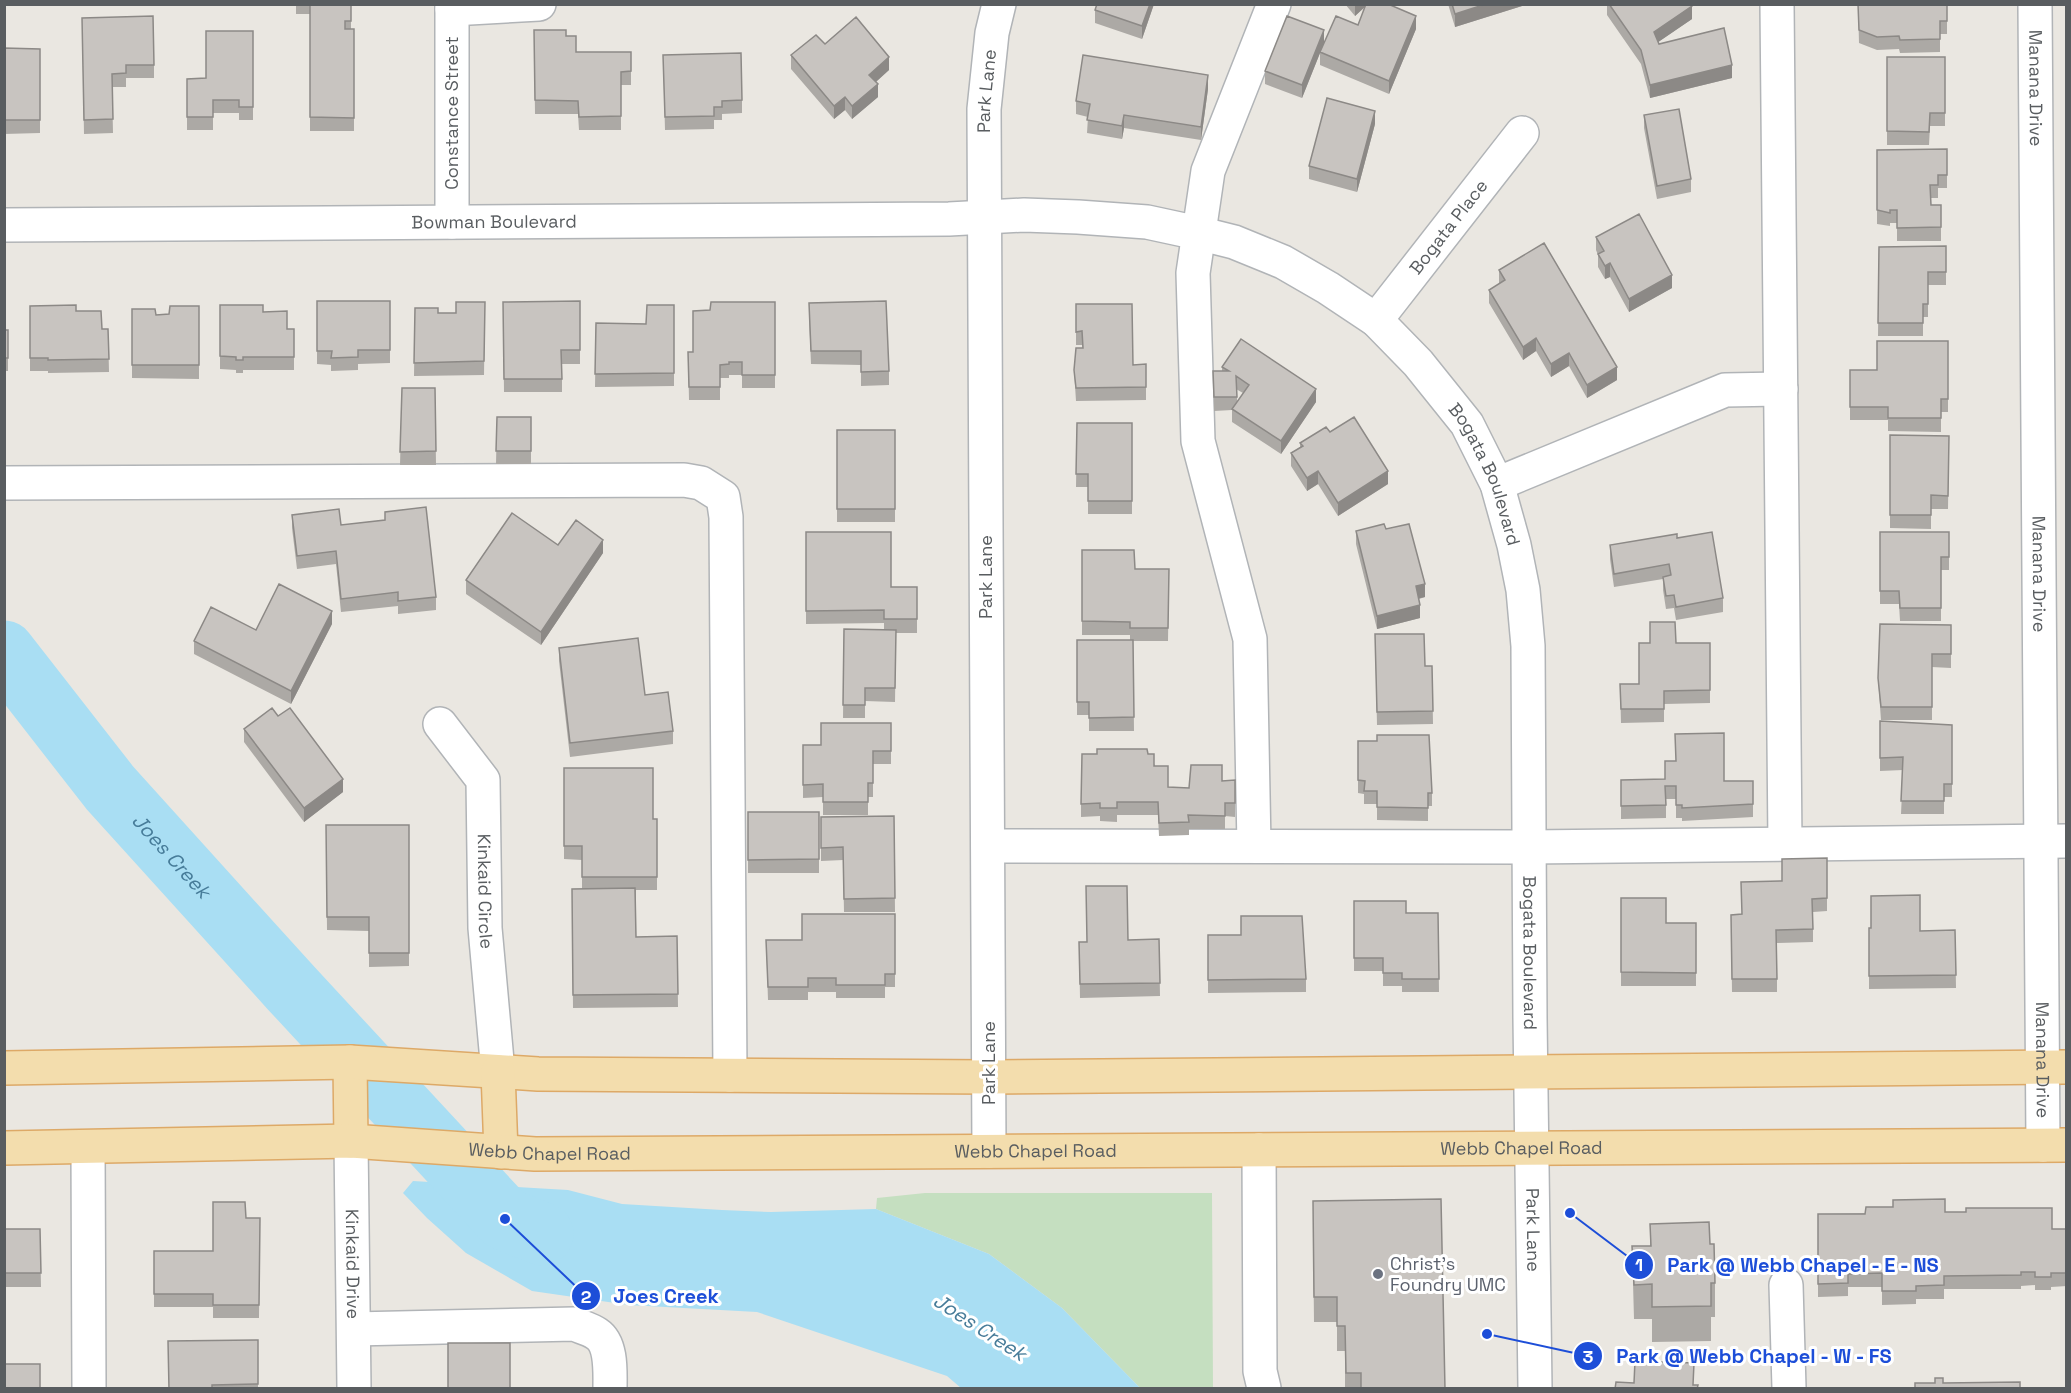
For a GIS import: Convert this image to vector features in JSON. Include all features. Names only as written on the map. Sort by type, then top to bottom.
[{"type":"main road","points":[[350,1062],[351,1141]]},
{"type":"main road","points":[[4,1068],[350,1062],[498,1072],[990,1077],[2054,1067]]},
{"type":"main road","points":[[498,1072],[501,1152]]},
{"type":"main road","name":"Webb Chapel Road","points":[[4,1148],[351,1141],[535,1154],[2055,1145]]},
{"type":"street","points":[[452,7],[538,4]]},
{"type":"street","name":"Park Lane","points":[[988,1151],[990,1077],[984,109],[992,33],[999,4]]},
{"type":"street","points":[[1254,846],[1250,639],[1198,441],[1193,273],[1208,171],[1274,4]]},
{"type":"street","points":[[1777,4],[1785,844]]},
{"type":"street","name":"Manana Drive","points":[[2035,4],[2053,842],[2055,1145]]},
{"type":"street","name":"Constance Street","points":[[452,7],[452,222]]},
{"type":"street","name":"Bogata Place","points":[[1376,320],[1522,133]]},
{"type":"street","name":"Bogata Boulevard","points":[[984,216],[1024,215],[1147,222],[1234,242],[1282,262],[1328,288],[1376,320],[1418,363],[1467,424],[1497,484],[1514,545],[1523,590],[1528,646],[1530,1073]]},
{"type":"street","name":"Bowman Boulevard","points":[[4,225],[937,219],[984,216]]},
{"type":"street","points":[[1497,484],[1725,390],[1781,389]]},
{"type":"street","points":[[4,483],[684,480],[701,483],[723,497],[726,517],[730,1075]]},
{"type":"street","name":"Kinkaid Circle","points":[[440,724],[483,780],[485,928],[498,1072]]},
{"type":"street","points":[[988,846],[1529,848],[2053,842]]},
{"type":"street","name":"Park Lane","points":[[1530,1073],[1535,1389]]},
{"type":"street","name":"Kinkaid Drive","points":[[351,1141],[354,1389]]},
{"type":"street","points":[[88,1147],[89,1389]]},
{"type":"street","points":[[1259,1150],[1260,1371],[1264,1389]]},
{"type":"street","points":[[1786,1285],[1789,1389]]},
{"type":"street","points":[[354,1329],[574,1324],[598,1334],[606,1347],[610,1366],[610,1389]]},
{"type":"green space","points":[[925,1193],[1212,1193],[1213,1388],[1140,1388],[1062,1308],[989,1254],[876,1209],[877,1198]]},
{"type":"water","points":[[413,1181],[568,1190],[622,1204],[771,1212],[876,1209],[989,1254],[1062,1308],[1140,1388],[961,1388],[947,1376],[757,1312],[629,1305],[532,1291],[466,1253],[427,1218],[403,1193]]},
{"type":"building","points":[[310,4],[351,4],[351,21],[345,21],[345,29],[354,29],[354,118],[310,117]]},
{"type":"building","points":[[1097,4],[1150,4],[1142,26],[1095,10]]},
{"type":"building","points":[[1366,4],[1388,4],[1416,16],[1389,81],[1320,52],[1336,16],[1358,25]]},
{"type":"building","points":[[1452,4],[1486,4],[1455,14]]},
{"type":"building","points":[[1609,4],[1691,4],[1692,6],[1654,32],[1659,44],[1724,28],[1732,65],[1650,85],[1641,50]]},
{"type":"building","points":[[1858,4],[1947,4],[1947,21],[1940,21],[1940,39],[1900,40],[1899,36],[1877,37],[1859,30]]},
{"type":"building","points":[[153,16],[154,65],[126,65],[126,73],[112,74],[113,119],[84,120],[82,18]]},
{"type":"building","points":[[1287,16],[1324,30],[1302,85],[1265,71]]},
{"type":"building","points":[[856,17],[889,57],[869,75],[878,84],[852,106],[845,97],[834,106],[791,55],[816,35],[825,44]]},
{"type":"building","points":[[534,30],[566,30],[566,36],[576,36],[576,52],[631,52],[631,71],[621,72],[621,116],[579,117],[578,101],[535,100]]},
{"type":"building","points":[[206,31],[253,31],[253,107],[239,107],[239,100],[213,100],[213,117],[187,117],[187,79],[206,78]]},
{"type":"building","points":[[4,48],[40,49],[40,120],[4,120]]},
{"type":"building","points":[[741,53],[742,100],[722,101],[722,107],[714,107],[714,116],[665,117],[663,55]]},
{"type":"building","points":[[1083,55],[1208,75],[1201,127],[1124,115],[1122,126],[1087,120],[1090,104],[1076,101]]},
{"type":"building","points":[[1887,57],[1945,57],[1945,113],[1930,113],[1929,132],[1887,131]]},
{"type":"building","points":[[1327,98],[1375,111],[1357,179],[1309,166]]},
{"type":"building","points":[[1679,109],[1691,179],[1657,186],[1644,115]]},
{"type":"building","points":[[1947,149],[1947,175],[1938,175],[1938,185],[1930,185],[1931,205],[1941,205],[1941,227],[1897,228],[1897,210],[1890,210],[1890,213],[1877,210],[1877,150]]},
{"type":"building","points":[[1639,214],[1672,275],[1629,299],[1610,263],[1605,266],[1598,254],[1604,251],[1596,237]]},
{"type":"building","points":[[1544,243],[1617,367],[1587,385],[1569,353],[1551,364],[1536,338],[1523,347],[1489,290],[1505,280],[1499,270]]},
{"type":"building","points":[[1946,246],[1946,272],[1928,272],[1928,304],[1923,304],[1923,323],[1878,323],[1879,247]]},
{"type":"building","points":[[317,301],[390,301],[390,350],[358,350],[358,357],[331,358],[332,351],[317,351]]},
{"type":"building","points":[[580,301],[580,350],[561,350],[562,379],[504,379],[503,302]]},
{"type":"building","points":[[886,301],[889,371],[861,372],[861,351],[811,351],[809,303]]},
{"type":"building","points":[[456,302],[485,302],[484,361],[414,363],[415,308],[438,308],[438,313],[456,313]]},
{"type":"building","points":[[711,302],[775,302],[775,375],[742,375],[742,362],[729,362],[729,364],[720,365],[720,387],[689,387],[688,352],[693,352],[693,311],[710,310]]},
{"type":"building","points":[[1076,304],[1132,304],[1133,365],[1146,364],[1146,387],[1076,388],[1074,370],[1076,348],[1083,348],[1082,331],[1076,332]]},
{"type":"building","points":[[76,305],[76,311],[101,311],[102,329],[108,329],[109,359],[30,358],[30,306]]},
{"type":"building","points":[[220,305],[263,305],[263,312],[287,311],[287,329],[294,329],[294,357],[243,357],[243,360],[236,360],[236,357],[220,356]]},
{"type":"building","points":[[647,305],[674,305],[674,373],[595,374],[596,323],[646,324]]},
{"type":"building","points":[[170,306],[199,306],[199,365],[132,365],[132,309],[155,309],[156,315],[169,314]]},
{"type":"building","points":[[4,330],[8,330],[8,358],[4,358]]},
{"type":"building","points":[[1241,339],[1316,389],[1281,441],[1232,409],[1249,385],[1236,376],[1237,397],[1214,397],[1213,371],[1229,371],[1222,367]]},
{"type":"building","points":[[1877,341],[1948,341],[1948,399],[1941,399],[1941,418],[1888,418],[1888,407],[1850,407],[1850,370],[1877,370]]},
{"type":"building","points":[[402,388],[435,388],[436,451],[400,452]]},
{"type":"building","points":[[497,417],[531,417],[531,451],[496,451]]},
{"type":"building","points":[[1354,417],[1388,471],[1338,503],[1318,471],[1307,478],[1291,453],[1303,446],[1300,443],[1326,427],[1330,432]]},
{"type":"building","points":[[1077,423],[1132,423],[1132,501],[1088,501],[1088,474],[1076,474]]},
{"type":"building","points":[[837,430],[895,430],[895,509],[837,509]]},
{"type":"building","points":[[1890,435],[1949,436],[1948,496],[1931,495],[1931,515],[1890,515]]},
{"type":"building","points":[[426,507],[436,597],[398,601],[398,592],[341,599],[336,551],[297,556],[292,515],[339,509],[341,525],[385,520],[385,512]]},
{"type":"building","points":[[512,513],[558,545],[576,520],[603,540],[541,632],[466,580]]},
{"type":"building","points":[[1384,524],[1386,529],[1409,524],[1425,584],[1416,586],[1420,605],[1377,616],[1356,531]]},
{"type":"building","points":[[806,532],[891,532],[891,587],[917,587],[917,619],[884,619],[884,610],[806,611]]},
{"type":"building","points":[[1712,532],[1723,598],[1676,607],[1674,595],[1666,596],[1663,577],[1671,575],[1669,564],[1614,574],[1610,545],[1677,534],[1677,538]]},
{"type":"building","points":[[1880,532],[1949,532],[1949,557],[1941,557],[1941,608],[1900,608],[1899,591],[1880,591]]},
{"type":"building","points":[[1082,550],[1134,550],[1135,569],[1169,569],[1168,628],[1130,628],[1130,622],[1082,621]]},
{"type":"building","points":[[279,584],[332,611],[291,691],[194,641],[211,607],[256,630]]},
{"type":"building","points":[[1650,622],[1675,622],[1676,643],[1710,643],[1710,690],[1664,691],[1664,709],[1621,709],[1620,684],[1639,684],[1639,643],[1650,643]]},
{"type":"building","points":[[1880,624],[1951,625],[1951,654],[1932,654],[1932,707],[1881,707],[1878,678]]},
{"type":"building","points":[[844,629],[896,630],[895,688],[865,688],[865,705],[843,705]]},
{"type":"building","points":[[1375,634],[1424,634],[1425,666],[1432,666],[1433,711],[1377,712]]},
{"type":"building","points":[[638,638],[645,695],[668,692],[673,731],[570,743],[559,648]]},
{"type":"building","points":[[1077,640],[1133,640],[1134,717],[1089,718],[1089,702],[1077,702]]},
{"type":"building","points":[[272,708],[278,716],[290,708],[343,779],[304,808],[244,729]]},
{"type":"building","points":[[1880,721],[1952,725],[1952,784],[1944,784],[1944,801],[1901,801],[1903,757],[1880,758]]},
{"type":"building","points":[[821,723],[891,723],[891,751],[873,751],[873,783],[868,783],[868,802],[823,802],[823,784],[803,785],[803,745],[821,745]]},
{"type":"building","points":[[1724,733],[1724,781],[1753,781],[1753,804],[1682,808],[1682,805],[1676,805],[1676,786],[1665,786],[1666,805],[1621,806],[1621,780],[1665,779],[1665,761],[1676,761],[1675,734]]},
{"type":"building","points":[[1377,735],[1429,735],[1432,793],[1428,793],[1428,808],[1377,807],[1377,791],[1364,791],[1365,781],[1358,780],[1358,741],[1377,741]]},
{"type":"building","points":[[1097,749],[1147,749],[1148,754],[1154,754],[1154,766],[1168,766],[1168,787],[1189,788],[1191,765],[1222,765],[1222,781],[1235,780],[1235,803],[1225,803],[1225,816],[1188,815],[1189,822],[1159,823],[1158,802],[1117,802],[1117,808],[1100,808],[1100,803],[1081,804],[1082,754],[1097,754]]},
{"type":"building","points":[[564,768],[653,768],[653,819],[657,819],[657,877],[582,877],[582,846],[564,846]]},
{"type":"building","points":[[748,812],[819,812],[819,859],[748,860]]},
{"type":"building","points":[[894,816],[895,898],[844,899],[843,847],[821,848],[821,817]]},
{"type":"building","points":[[326,825],[409,825],[409,953],[369,953],[369,917],[327,917]]},
{"type":"building","points":[[1827,858],[1827,898],[1812,899],[1813,929],[1776,930],[1777,979],[1732,979],[1731,915],[1742,914],[1741,882],[1782,881],[1782,859]]},
{"type":"building","points":[[1086,886],[1127,886],[1128,940],[1159,939],[1160,983],[1080,984],[1079,942],[1087,942]]},
{"type":"building","points":[[635,888],[636,937],[677,936],[678,994],[573,995],[572,889]]},
{"type":"building","points":[[1920,895],[1920,931],[1955,930],[1956,975],[1869,976],[1871,896]]},
{"type":"building","points":[[1621,898],[1666,898],[1666,923],[1696,923],[1696,973],[1621,972]]},
{"type":"building","points":[[1354,901],[1406,901],[1406,913],[1438,913],[1439,979],[1402,979],[1402,973],[1383,973],[1383,958],[1354,958]]},
{"type":"building","points":[[802,914],[895,914],[895,974],[885,974],[885,985],[836,985],[836,978],[808,978],[808,987],[768,987],[766,940],[802,940]]},
{"type":"building","points":[[1241,916],[1302,916],[1306,979],[1208,980],[1208,935],[1241,935]]},
{"type":"building","name":"Christ's Foundry UMC","points":[[1441,1199],[1445,1389],[1361,1389],[1361,1373],[1346,1373],[1345,1326],[1337,1326],[1337,1297],[1314,1297],[1313,1201]]},
{"type":"building","points":[[1945,1199],[1945,1212],[1966,1212],[1966,1208],[2052,1208],[2052,1229],[2067,1229],[2067,1273],[2051,1273],[2051,1277],[2035,1277],[2035,1272],[2021,1272],[2021,1275],[1944,1276],[1944,1285],[1916,1286],[1916,1291],[1882,1291],[1882,1273],[1848,1274],[1848,1283],[1818,1284],[1818,1214],[1865,1214],[1866,1207],[1893,1207],[1893,1200]]},
{"type":"building","points":[[213,1202],[245,1202],[246,1218],[260,1218],[259,1305],[213,1305],[213,1294],[154,1294],[154,1251],[213,1251]]},
{"type":"building","points":[[1709,1222],[1710,1244],[1714,1244],[1715,1283],[1711,1283],[1711,1306],[1652,1307],[1652,1284],[1634,1285],[1632,1246],[1651,1246],[1650,1224]]},
{"type":"building","points":[[4,1229],[40,1229],[41,1273],[4,1273]]},
{"type":"building","points":[[258,1340],[258,1384],[212,1385],[212,1389],[169,1389],[168,1341]]},
{"type":"building","points":[[448,1343],[510,1343],[510,1389],[448,1389]]},
{"type":"building","points":[[1635,1361],[1694,1363],[1693,1385],[1698,1385],[1697,1389],[1615,1389],[1616,1382],[1634,1383]]},
{"type":"building","points":[[4,1364],[40,1364],[40,1389],[4,1389]]},
{"type":"building","points":[[1935,1378],[1943,1378],[1943,1383],[2020,1382],[2020,1389],[1915,1389],[1915,1383],[1935,1383]]},
{"type":"waterway","name":"Joes Creek","points":[[4,652],[110,788],[291,988],[505,1219],[542,1234]]},
{"type":"place","name":"Park @ Webb Chapel - E - NS","points":[[1570,1213]]},
{"type":"place","name":"Joes Creek","points":[[505,1219]]},
{"type":"place","name":"Christ's Foundry UMC","points":[[1378,1274]]},
{"type":"place","name":"Park @ Webb Chapel - W - FS","points":[[1487,1334]]}]
